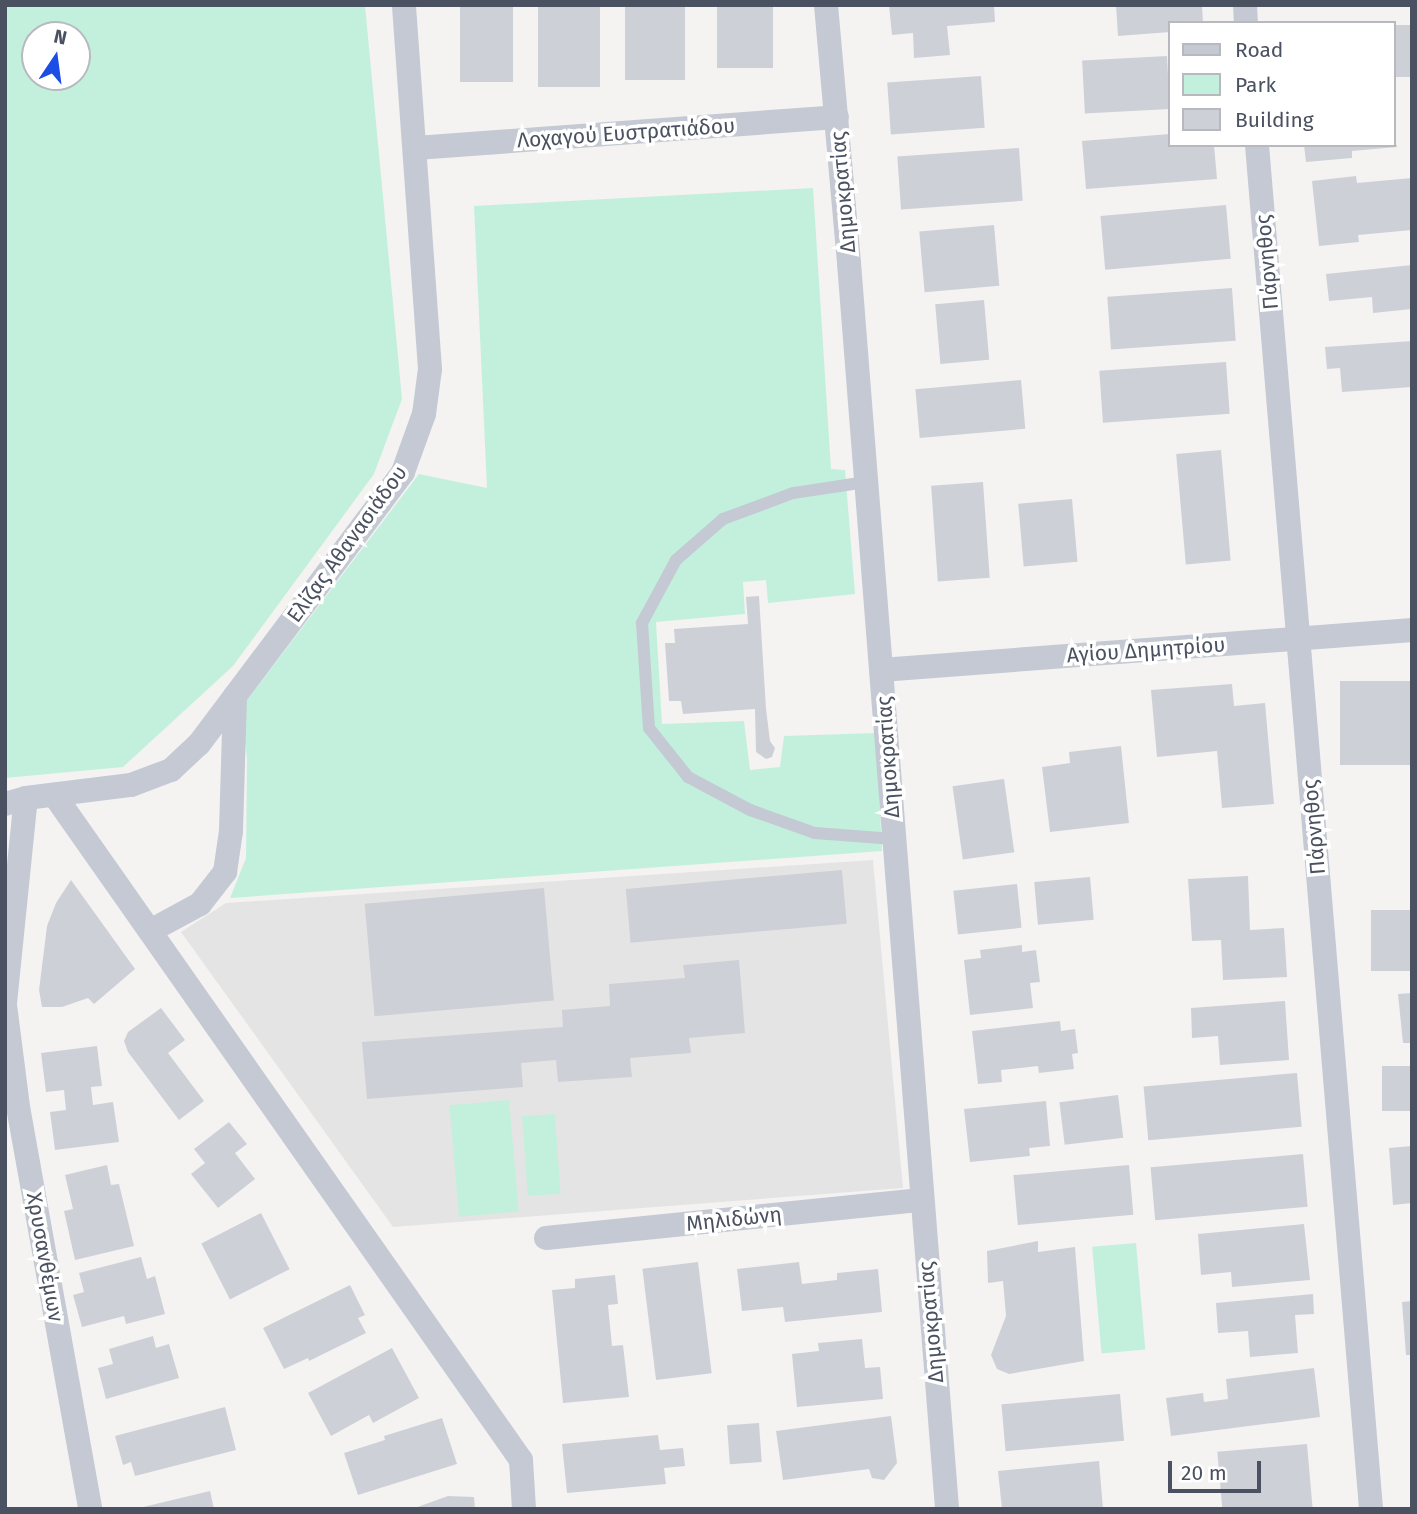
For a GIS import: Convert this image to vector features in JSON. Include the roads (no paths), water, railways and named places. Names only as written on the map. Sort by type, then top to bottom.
[{"type":"street","name":"Ελίζας Αθανασιάδου","points":[[16,801],[131,785],[171,770],[199,744],[403,472],[424,414],[430,369],[404,5]]},
{"type":"street","name":"Δημοκρατίας","points":[[826,5],[947,1509]]},
{"type":"street","name":"Λοχαγού Ευστρατιάδου","points":[[416,148],[837,117]]},
{"type":"street","name":"Πάρνηθος","points":[[1257,147],[1371,1509]]},
{"type":"street","name":"Αγίου Δημητρίου","points":[[881,670],[1412,630]]},
{"type":"street","points":[[150,931],[200,904],[225,872],[231,831],[235,696]]},
{"type":"street","points":[[55,796],[521,1460],[524,1509]]},
{"type":"street","name":"Χρυσανθέμων","points":[[16,801],[5,1004],[18,1107],[90,1509]]},
{"type":"street","name":"Μηλιδώνη","points":[[546,1238],[921,1200]]},
{"type":"lane","points":[[866,482],[793,493],[723,519],[676,560],[642,624],[649,727],[688,777],[750,810],[815,833],[894,839]]}]
